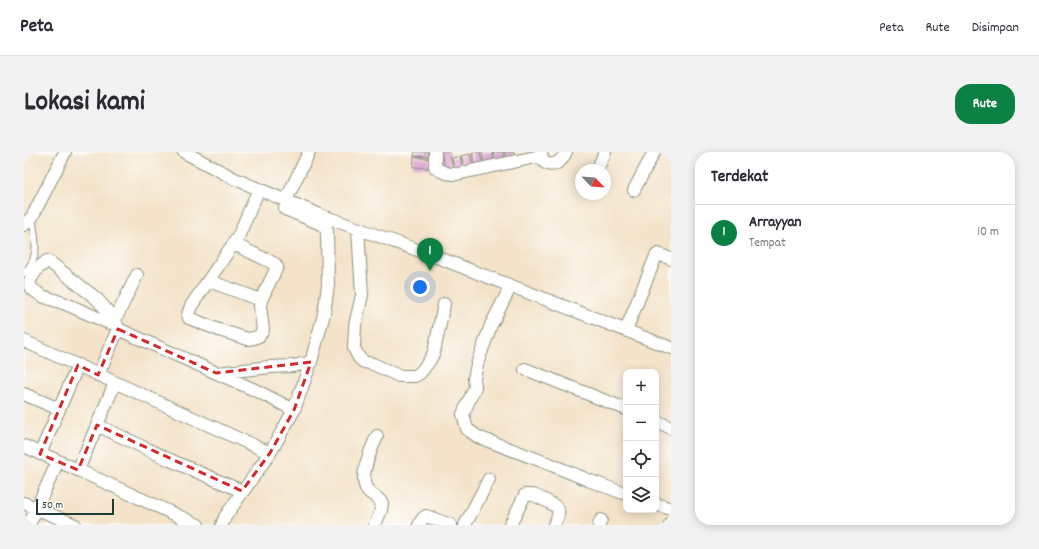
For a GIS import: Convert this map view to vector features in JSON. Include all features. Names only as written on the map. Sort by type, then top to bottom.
[{"type":"street","points":[[28,221],[65,152]]},
{"type":"street","points":[[184,152],[236,179],[259,189],[321,224],[327,230],[327,298],[311,362],[294,410],[270,452],[242,491],[225,517],[222,525]]},
{"type":"street","points":[[286,205],[309,152]]},
{"type":"street","points":[[435,152],[435,167],[442,172],[449,174],[540,154],[544,162],[548,165],[552,165],[560,161],[566,152]]},
{"type":"street","points":[[600,164],[605,152]]},
{"type":"street","points":[[634,190],[654,152]]},
{"type":"street","points":[[234,244],[275,264],[277,267],[261,300],[260,306],[263,330],[259,336],[254,338],[248,339],[219,330],[189,318],[188,311],[196,297],[209,281],[234,244],[259,189]]},
{"type":"street","points":[[286,205],[320,215],[434,256],[671,348]]},
{"type":"street","points":[[358,229],[362,295],[354,325],[354,348],[359,358],[364,362],[373,364],[399,376],[415,376],[420,373],[434,352],[444,304]]},
{"type":"street","points":[[626,330],[656,256],[658,254],[671,259]]},
{"type":"street","points":[[116,324],[97,299],[51,262],[47,262],[37,269],[30,280],[32,290],[42,296],[66,304],[103,321],[116,324],[294,410]]},
{"type":"street","points":[[98,375],[116,324],[137,275]]},
{"type":"street","points":[[209,281],[261,300]]},
{"type":"street","points":[[511,286],[491,326],[476,364],[474,379],[475,387],[463,414],[467,429],[478,437],[623,493]]},
{"type":"street","points":[[24,341],[270,452]]},
{"type":"street","points":[[216,373],[293,366],[311,362]]},
{"type":"street","points":[[40,454],[78,365]]},
{"type":"street","points":[[525,369],[623,408]]},
{"type":"street","points":[[78,470],[116,383]]},
{"type":"street","points":[[24,394],[59,409]]},
{"type":"street","points":[[659,422],[671,428]]},
{"type":"street","points":[[97,425],[170,460],[242,491]]},
{"type":"street","points":[[375,525],[382,503],[367,490],[364,479],[369,454],[377,436]]},
{"type":"street","points":[[24,446],[198,525]]},
{"type":"street","points":[[29,525],[58,461]]},
{"type":"street","points":[[465,525],[489,479]]},
{"type":"street","points":[[510,525],[526,496],[530,495],[536,496],[556,506],[559,512],[554,525]]},
{"type":"street","points":[[24,503],[75,525]]},
{"type":"street","points":[[659,505],[671,508]]},
{"type":"street","points":[[419,525],[426,516],[451,525]]},
{"type":"lane","points":[[24,273],[28,270],[34,259],[36,243],[28,221]]},
{"type":"highlighted area","points":[[118,329],[216,373],[311,362],[294,410],[270,453],[242,491],[97,425],[78,470],[40,454],[78,365],[98,375]]},
{"type":"building","points":[[415,152],[430,152],[430,157],[414,156]]},
{"type":"building","points":[[441,152],[449,152],[454,171],[446,173]]},
{"type":"building","points":[[480,152],[483,165],[475,167],[472,153]]},
{"type":"building","points":[[482,152],[492,152],[494,163],[485,165]]},
{"type":"building","points":[[493,152],[503,152],[504,160],[496,162]]},
{"type":"building","points":[[504,152],[514,152],[515,157],[506,160]]},
{"type":"building","points":[[470,154],[474,168],[465,170],[461,156]]},
{"type":"building","points":[[460,156],[463,170],[455,172],[452,158]]},
{"type":"building","points":[[414,157],[429,159],[429,168],[413,167]]},
{"type":"place","name":"Arrayyan","points":[[430,271]]}]
